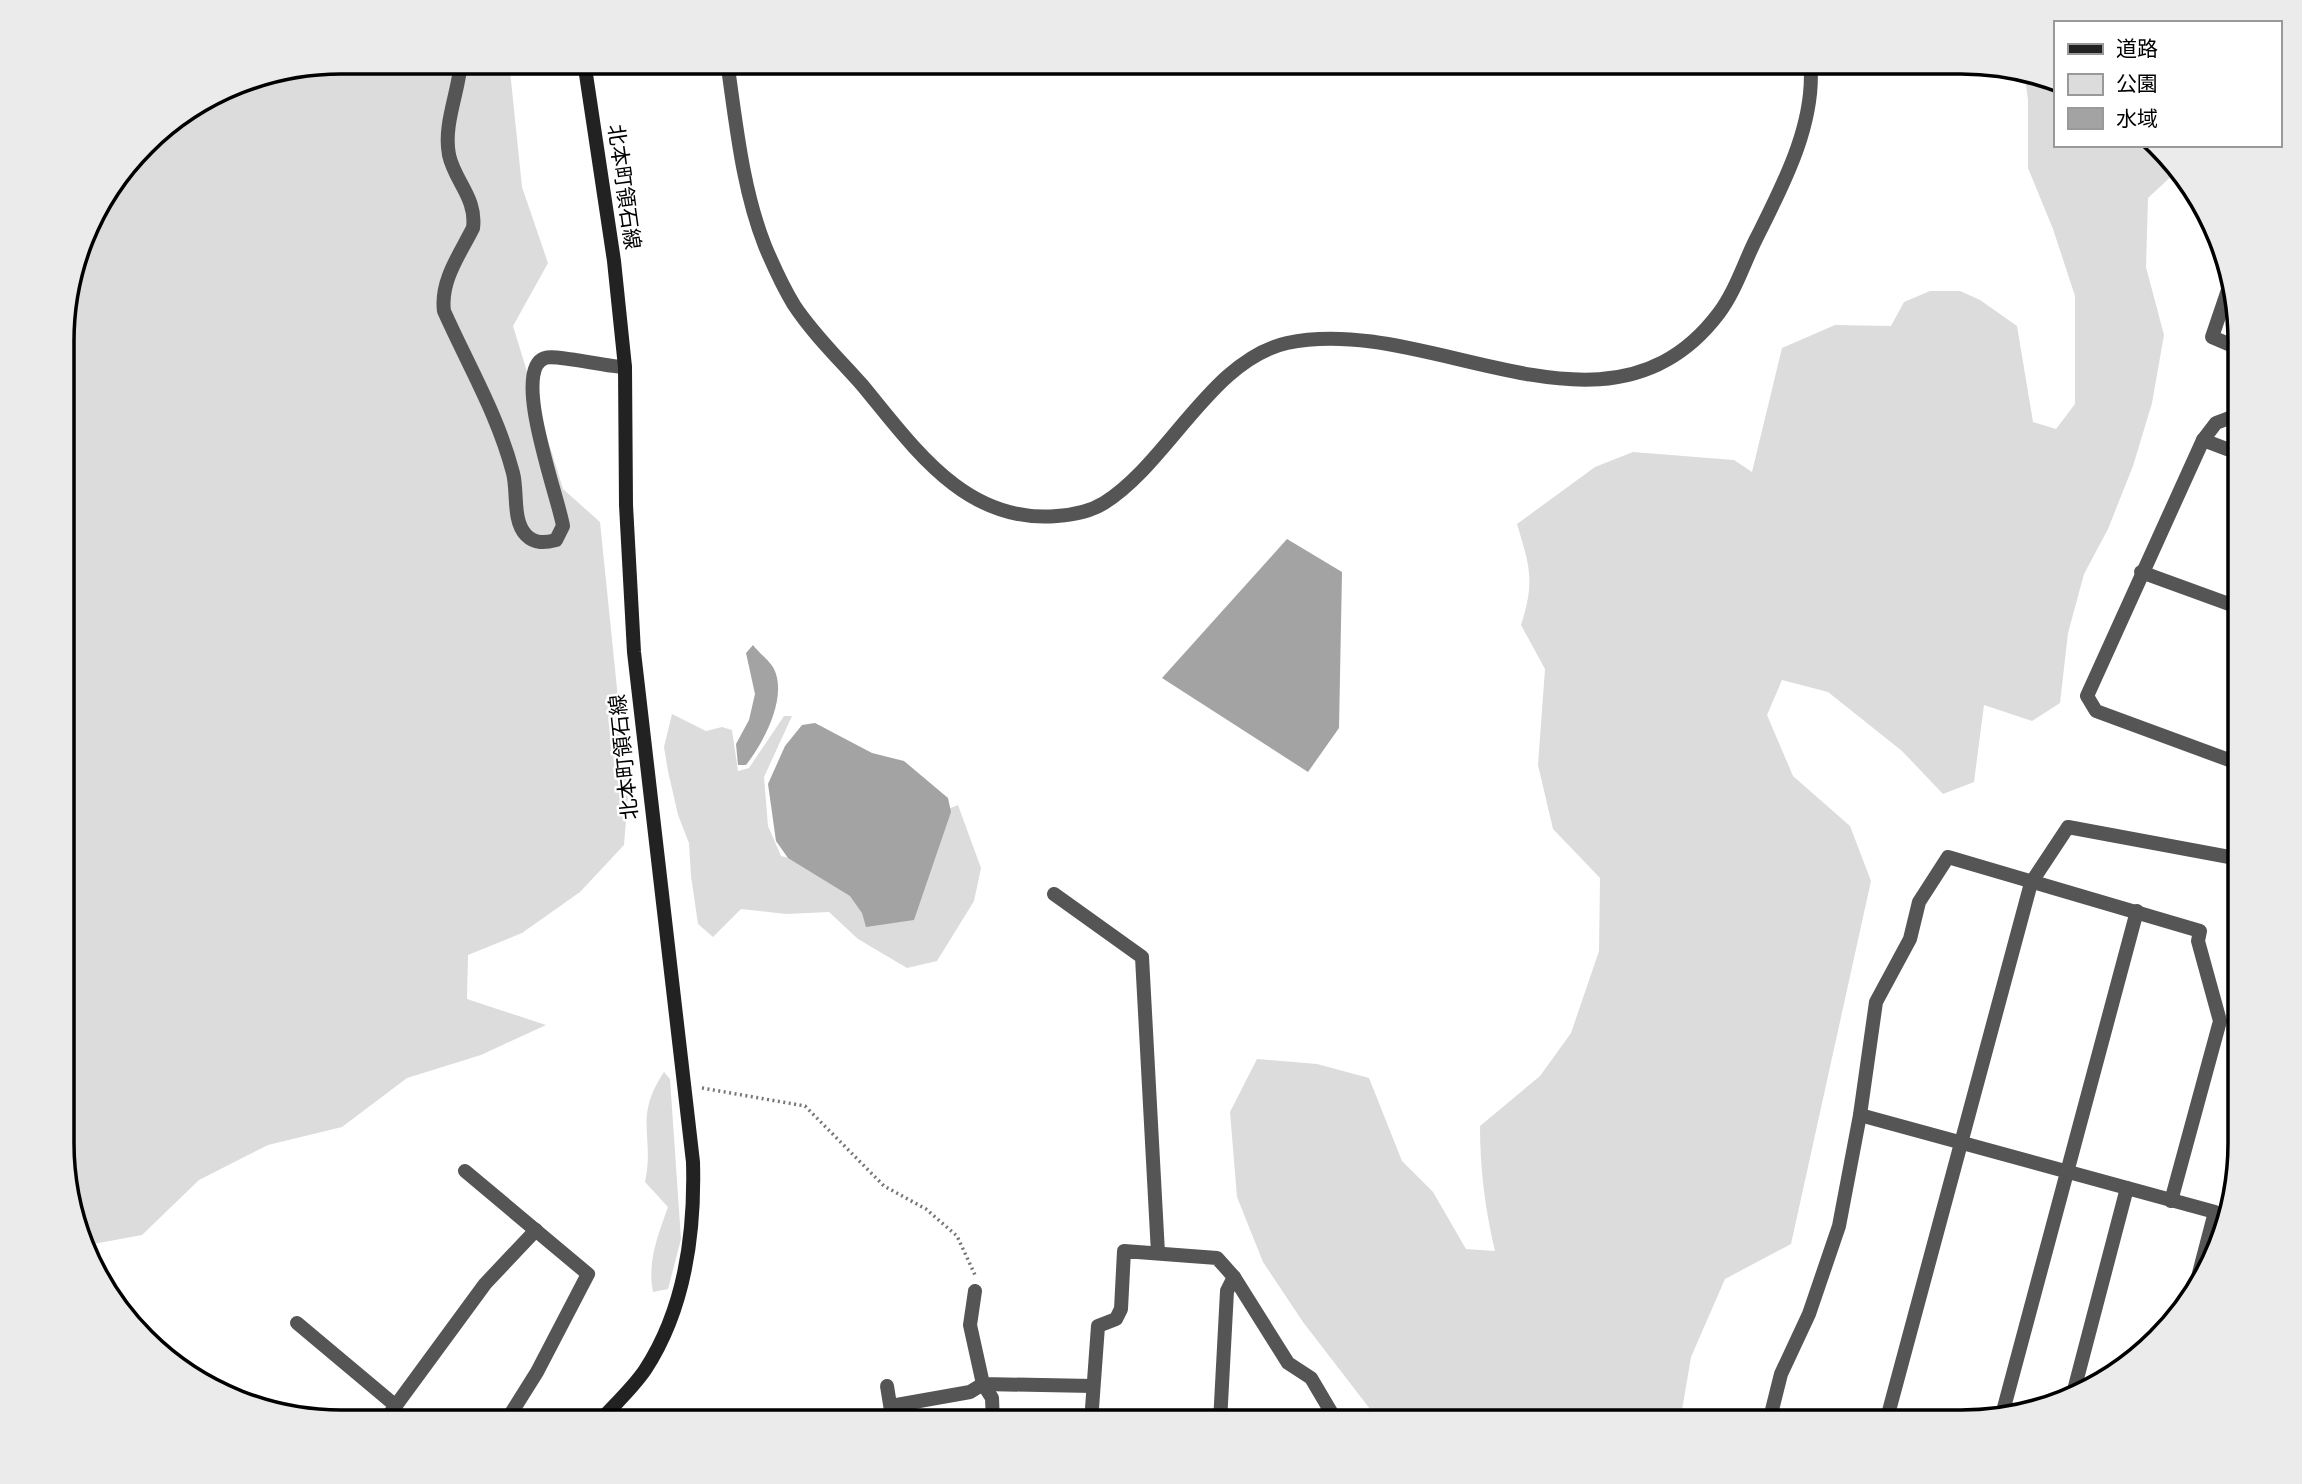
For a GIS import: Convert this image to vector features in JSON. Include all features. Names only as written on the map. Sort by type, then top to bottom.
[{"type":"main road","name":"北本町領石線","points":[[586,74],[612,248],[625,367],[626,505],[634,652],[693,1162],[695,1214],[687,1265],[669,1321],[645,1370],[610,1410]]},
{"type":"street","points":[[458,74],[450,118],[449,155],[472,204],[474,219],[473,228],[448,277],[442,295],[444,311],[488,398],[513,474],[518,517],[525,534],[533,540],[542,543],[556,540],[563,526],[531,399],[533,370],[539,361],[553,357],[603,367],[625,367]]},
{"type":"street","points":[[729,74],[747,184],[764,243],[794,305],[910,443],[959,491],[996,510],[1031,519],[1068,516],[1101,505],[1138,476],[1220,385],[1251,358],[1281,344],[1324,337],[1366,339],[1546,378],[1612,380],[1653,369],[1688,347],[1721,311],[1778,195],[1800,138],[1812,74]]},
{"type":"street","points":[[2225,299],[2212,337],[2228,344]]},
{"type":"street","points":[[2228,418],[2216,423],[2203,440],[2087,695],[2096,711],[2228,760]]},
{"type":"street","points":[[2203,440],[2228,449]]},
{"type":"street","points":[[2141,572],[2228,604]]},
{"type":"street","points":[[1889,1410],[2031,883],[2068,827],[2228,857]]},
{"type":"street","points":[[1772,1410],[1781,1374],[1813,1303],[1839,1226],[1860,1115],[1876,1002],[1910,939],[1919,902],[1934,874],[1948,857],[2200,932],[2199,941],[2220,1021],[2171,1200]]},
{"type":"street","points":[[1054,894],[1142,957],[1158,1253]]},
{"type":"street","points":[[2004,1407],[2137,912]]},
{"type":"street","points":[[1860,1115],[2215,1212],[2204,1254]]},
{"type":"street","points":[[465,1171],[588,1274],[537,1372],[513,1410]]},
{"type":"street","points":[[2075,1385],[2127,1188]]},
{"type":"street","points":[[393,1410],[485,1284],[536,1230]]},
{"type":"street","points":[[1092,1410],[1098,1326],[1116,1319],[1121,1309],[1124,1251],[1217,1258],[1234,1277],[1288,1363],[1311,1378],[1330,1410]]},
{"type":"street","points":[[1221,1410],[1227,1291],[1234,1277]]},
{"type":"street","points":[[975,1291],[970,1325],[983,1384],[992,1398],[992,1410]]},
{"type":"street","points":[[297,1323],[396,1406]]},
{"type":"street","points":[[891,1406],[970,1391],[983,1384],[1093,1386]]},
{"type":"street","points":[[887,1386],[891,1410]]},
{"type":"path","points":[[684,1085],[805,1106],[884,1186],[926,1209],[957,1236],[975,1269],[975,1291]]},
{"type":"green space","points":[[323,74],[510,74],[522,187],[548,263],[513,326],[563,489],[600,522],[628,796],[624,845],[580,892],[522,933],[468,955],[467,999],[546,1025],[481,1055],[407,1078],[342,1127],[268,1145],[199,1180],[142,1235],[94,1244],[83,1212],[74,1161],[74,323],[88,255],[109,207],[129,178],[152,152],[178,129],[207,109],[239,94],[272,83]]},
{"type":"green space","points":[[2026,82],[2054,91],[2054,147],[2145,147],[2171,176],[2148,198],[2146,267],[2164,335],[2152,403],[2133,466],[2108,529],[2084,574],[2068,633],[2060,703],[2032,721],[1984,705],[1974,782],[1943,794],[1902,751],[1828,692],[1782,680],[1767,715],[1793,776],[1850,826],[1871,881],[1791,1244],[1725,1279],[1691,1357],[1682,1410],[1371,1410],[1303,1322],[1263,1262],[1237,1197],[1230,1112],[1257,1059],[1317,1064],[1369,1078],[1402,1161],[1433,1192],[1466,1249],[1495,1251],[1484,1189],[1480,1126],[1540,1076],[1571,1033],[1599,951],[1600,878],[1553,829],[1538,765],[1545,669],[1521,625],[1528,597],[1529,575],[1517,524],[1595,467],[1633,452],[1734,460],[1752,472],[1782,348],[1835,325],[1891,326],[1904,302],[1930,291],[1960,291],[1980,300],[2017,326],[2033,422],[2056,429],[2075,404],[2075,296],[2053,229],[2028,168]]},
{"type":"green space","points":[[672,714],[706,731],[722,727],[732,730],[738,771],[749,768],[784,716],[792,716],[764,777],[768,826],[781,856],[814,864],[958,805],[981,868],[974,901],[937,961],[907,968],[858,939],[829,912],[786,914],[741,909],[713,937],[698,924],[689,843],[678,815],[664,747]]},
{"type":"green space","points":[[664,1072],[670,1079],[681,1239],[668,1289],[653,1292],[652,1259],[668,1207],[645,1182],[648,1152],[647,1115],[649,1102]]},
{"type":"water","points":[[1287,539],[1342,572],[1339,728],[1308,772],[1162,678]]},
{"type":"water","points":[[753,645],[774,669],[778,693],[772,720],[760,745],[746,765],[738,765],[736,744],[749,720],[755,694],[746,653]]},
{"type":"water","points":[[815,723],[872,753],[904,761],[948,798],[951,812],[914,920],[866,927],[862,913],[850,896],[788,858],[776,841],[768,784],[785,746],[802,725]]}]
